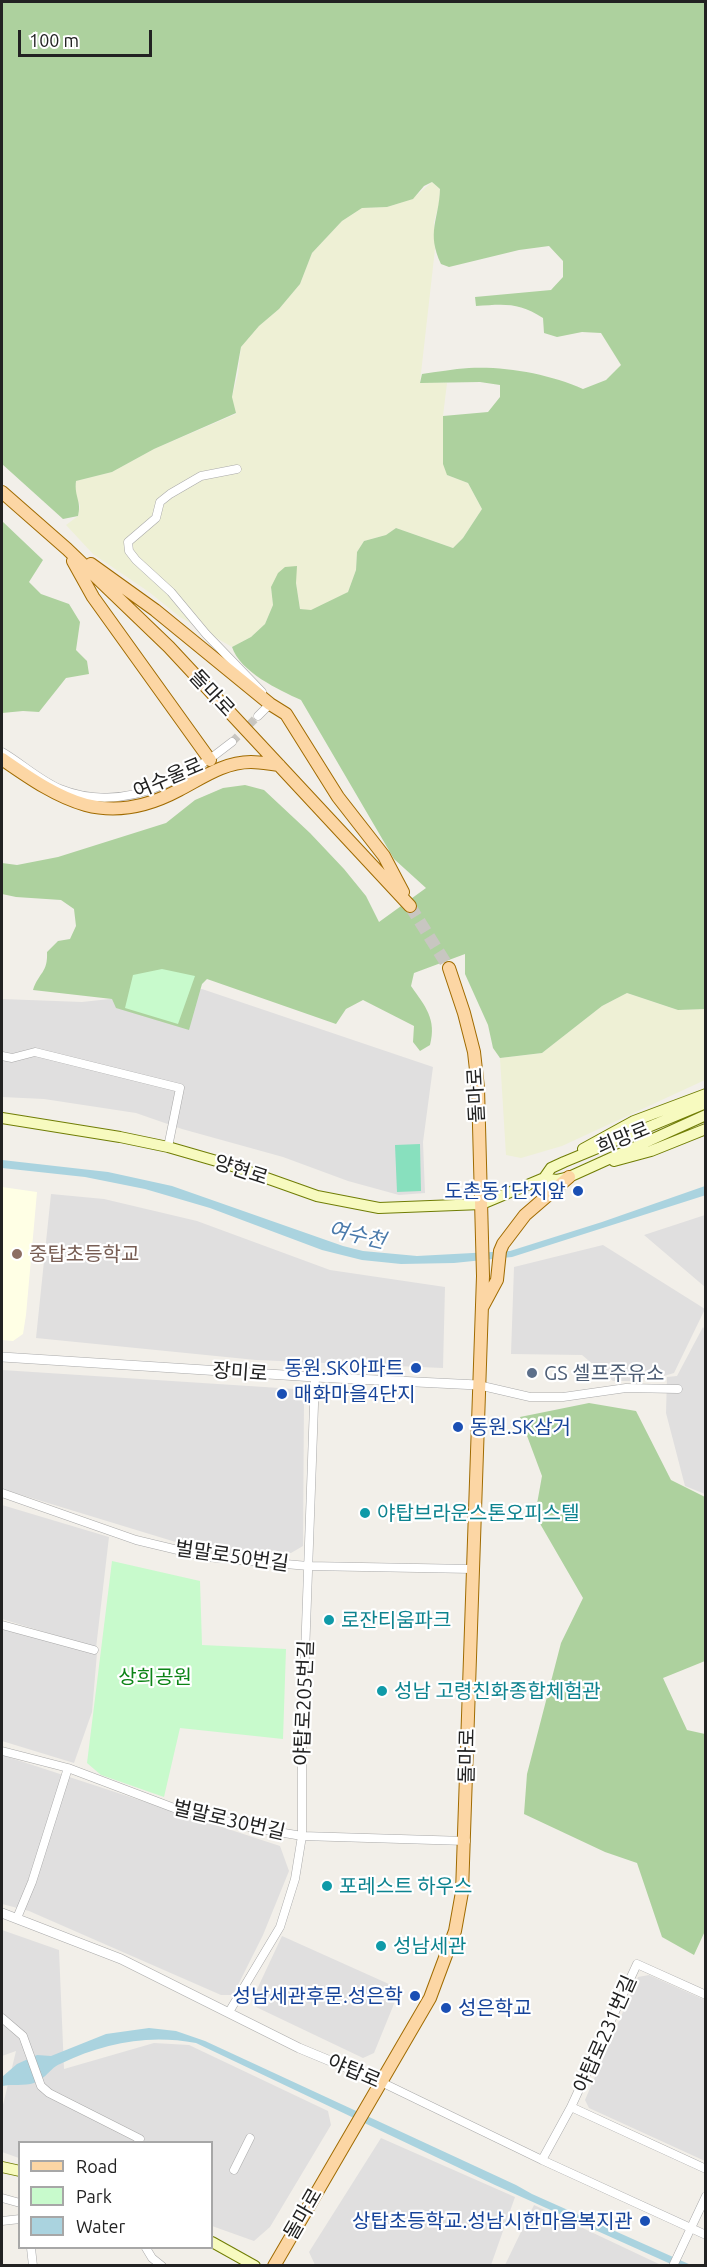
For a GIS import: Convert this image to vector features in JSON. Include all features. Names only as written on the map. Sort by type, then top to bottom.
[{"type":"main road","name":"돌마로","points":[[2,492],[67,549],[169,647],[410,906],[384,856],[338,797],[286,714],[270,704]]},
{"type":"main road","points":[[67,549],[148,604],[270,704]]},
{"type":"main road","points":[[67,549],[93,597],[210,760]]},
{"type":"main road","points":[[2,759],[46,789],[75,803],[106,809],[139,807],[228,765],[251,762],[279,765]]},
{"type":"main road","name":"돌마로","points":[[274,2265],[430,1998],[455,1931],[462,1892],[483,1276],[482,1204],[478,1088],[474,1052],[449,968]]},
{"type":"main road","points":[[564,1162],[593,1142],[634,1121],[705,1094]]},
{"type":"main road","name":"희망로","points":[[544,1178],[551,1168],[705,1103]]},
{"type":"main road","name":"희망로","points":[[482,1204],[544,1178],[556,1180],[569,1177],[705,1115]]},
{"type":"main road","name":"양현로","points":[[2,1118],[168,1147],[226,1164],[317,1196],[370,1207],[411,1208],[482,1204]]},
{"type":"main road","points":[[585,1169],[651,1151],[705,1129]]},
{"type":"main road","points":[[481,1310],[497,1280],[503,1244],[525,1215],[569,1177]]},
{"type":"main road","points":[[2,2167],[18,2171]]},
{"type":"main road","points":[[213,2243],[255,2265]]},
{"type":"street","points":[[237,469],[201,476],[170,494],[160,502],[156,518],[128,542],[129,551],[136,560],[171,592],[206,634],[261,690],[270,704],[258,716]]},
{"type":"street","name":"여수울로","points":[[2,752],[59,789],[103,798],[133,795],[183,776],[210,760],[232,742]]},
{"type":"street","points":[[2,1056],[12,1058],[35,1052],[180,1088],[168,1147]]},
{"type":"street","name":"장미로","points":[[2,1357],[478,1385]]},
{"type":"street","name":"야탑로205번길","points":[[230,2012],[280,1927],[295,1879],[302,1836],[302,1738],[315,1377]]},
{"type":"street","points":[[478,1385],[531,1397],[563,1397],[626,1388],[678,1389]]},
{"type":"street","name":"벌말로50번길","points":[[2,1493],[136,1540],[207,1557],[308,1566],[472,1569]]},
{"type":"street","points":[[2,1625],[94,1650]]},
{"type":"street","name":"벌말로30번길","points":[[2,1751],[68,1768],[185,1812],[218,1821],[302,1836],[465,1841]]},
{"type":"street","points":[[17,1918],[32,1882],[68,1768]]},
{"type":"street","name":"야탑로","points":[[2,1913],[121,1959],[299,2048],[381,2082],[705,2235]]},
{"type":"street","name":"야탑로231번길","points":[[542,2160],[571,2107],[637,1964],[705,1995]]},
{"type":"street","points":[[2,2018],[23,2036],[41,2085],[49,2093],[140,2139],[139,2141]]},
{"type":"street","name":"야탑로231번길","points":[[571,2107],[705,2169]]},
{"type":"street","points":[[234,2170],[250,2138]]},
{"type":"street","points":[[673,2265],[705,2196]]},
{"type":"street","points":[[2,2198],[18,2202]]},
{"type":"street","points":[[2,2221],[18,2219]]},
{"type":"street","points":[[31,2249],[33,2265]]},
{"type":"street","points":[[147,2249],[152,2258],[162,2265]]},
{"type":"shaded area","points":[[432,182],[440,189],[434,222],[435,249],[420,382],[447,383],[443,416],[447,475],[468,483],[482,509],[463,538],[453,548],[396,528],[386,535],[364,541],[357,552],[356,570],[348,592],[311,611],[300,609],[296,566],[271,587],[273,605],[265,624],[251,637],[232,647],[180,617],[149,592],[93,554],[66,525],[78,516],[80,506],[75,492],[76,481],[112,472],[154,449],[236,414],[232,397],[238,374],[241,347],[300,284],[312,253],[342,221],[362,208],[387,207],[412,199]]},
{"type":"shaded area","points":[[202,989],[433,1067],[423,1142],[425,1193],[399,1195],[348,1181],[283,1157],[182,1129],[136,1113],[44,1099],[2,1097],[2,999],[82,1002]]},
{"type":"shaded area","points":[[627,993],[678,1010],[705,1009],[705,1080],[562,1146],[521,1158],[506,1155],[500,1058],[542,1053],[602,1006]]},
{"type":"shaded area","name":"중탑초등학교","points":[[2,1187],[37,1192],[23,1334],[13,1341],[2,1340]]},
{"type":"shaded area","points":[[51,1194],[104,1199],[197,1221],[330,1270],[445,1287],[443,1368],[256,1360],[36,1338]]},
{"type":"shaded area","points":[[706,1215],[705,1287],[644,1235]]},
{"type":"shaded area","points":[[603,1245],[705,1309],[674,1373],[664,1376],[637,1375],[636,1381],[613,1381],[582,1355],[511,1354],[514,1267]]},
{"type":"shaded area","points":[[703,1327],[705,1330],[705,1494],[685,1486],[666,1413],[667,1377],[677,1376]]},
{"type":"shaded area","points":[[2,1370],[295,1389],[304,1397],[303,1546],[291,1553],[215,1554],[2,1489]]},
{"type":"shaded area","points":[[2,1505],[109,1537],[96,1648],[2,1619]]},
{"type":"shaded area","points":[[2,1628],[97,1653],[92,1712],[74,1763],[2,1741]]},
{"type":"shaded area","points":[[2,1755],[280,1846],[289,1871],[263,1935],[233,1995],[221,1995],[29,1911],[2,1904]]},
{"type":"shaded area","points":[[2,1930],[59,1950],[64,2069],[154,2043],[189,2045],[328,2111],[331,2125],[270,2227],[254,2241],[213,2226],[213,2141],[18,2141],[18,2158],[2,2152],[2,2109],[16,2051],[2,2056]]},
{"type":"shaded area","points":[[282,1936],[400,1989],[374,2053],[363,2058],[256,2007],[252,2000]]},
{"type":"shaded area","points":[[649,1975],[705,2000],[705,2161],[589,2108],[585,2100],[638,1977]]},
{"type":"shaded area","points":[[381,2138],[515,2197],[491,2265],[315,2265],[309,2252]]},
{"type":"shaded area","points":[[534,2205],[661,2265],[505,2265]]},
{"type":"green space","points":[[2,2],[705,2],[705,1009],[678,1010],[627,993],[602,1006],[542,1053],[500,1058],[493,1048],[488,1025],[465,974],[465,954],[414,973],[411,986],[428,1013],[432,1028],[430,1045],[420,1051],[413,1042],[414,1026],[363,1000],[346,1009],[336,1024],[207,979],[202,984],[189,1030],[116,1008],[112,999],[33,990],[45,969],[47,952],[58,941],[70,939],[76,926],[74,909],[61,900],[2,894],[2,863],[17,865],[58,857],[166,823],[195,800],[223,788],[245,785],[264,790],[344,869],[366,896],[379,922],[426,888],[394,859],[301,700],[261,679],[243,664],[232,647],[251,637],[265,624],[273,605],[271,587],[278,573],[285,567],[297,566],[296,583],[300,609],[311,610],[348,592],[356,570],[357,552],[364,541],[386,535],[396,528],[453,548],[463,538],[482,509],[468,483],[447,475],[443,464],[443,416],[488,412],[500,397],[500,385],[480,382],[420,383],[422,374],[469,368],[497,368],[542,375],[583,389],[606,380],[621,365],[601,333],[582,332],[557,337],[544,333],[543,318],[526,309],[503,305],[476,306],[475,297],[551,290],[563,277],[563,261],[549,246],[519,250],[449,267],[441,264],[434,243],[434,226],[440,189],[432,182],[424,186],[413,199],[387,207],[362,208],[342,221],[312,253],[300,284],[241,347],[232,397],[236,413],[154,449],[112,472],[76,481],[78,516],[63,519],[2,464]]},
{"type":"green space","points":[[2,521],[43,560],[29,582],[41,594],[69,604],[80,622],[76,650],[87,661],[89,674],[66,678],[39,712],[2,713]]},
{"type":"green space","points":[[162,969],[195,976],[178,1024],[125,1008],[133,975]]},
{"type":"green space","points":[[420,1144],[421,1191],[397,1192],[395,1145]]},
{"type":"green space","points":[[589,1403],[636,1411],[671,1480],[705,1497],[705,1661],[663,1678],[687,1730],[705,1734],[705,1931],[694,1955],[662,1937],[637,1863],[605,1852],[524,1814],[527,1774],[561,1643],[583,1598],[535,1515],[542,1476],[520,1417]]},
{"type":"green space","name":"상희공원","points":[[112,1561],[200,1581],[202,1645],[286,1649],[283,1739],[180,1728],[164,1797],[101,1775],[87,1763]]},
{"type":"water","points":[[2,1160],[108,1172],[172,1186],[343,1246],[363,1251],[417,1256],[510,1251],[705,1186],[706,1195],[512,1257],[454,1263],[401,1264],[362,1260],[322,1250],[210,1208],[145,1189],[85,1177],[2,1168]]},
{"type":"water","points":[[149,2028],[176,2031],[205,2041],[532,2194],[691,2265],[673,2265],[495,2185],[196,2043],[178,2040],[126,2042],[93,2051],[60,2064],[34,2083],[2,2086],[2,2077],[17,2064],[37,2055],[51,2056],[106,2034]]},
{"type":"tunnel","points":[[232,742],[258,716]]},
{"type":"tunnel","points":[[410,906],[449,968]]},
{"type":"place","name":"도촌동1단지앞","points":[[578,1191]]},
{"type":"place","name":"중탑초등학교","points":[[17,1254]]},
{"type":"place","name":"동원.SK아파트","points":[[416,1368]]},
{"type":"place","name":"GS 셀프주유소","points":[[532,1373]]},
{"type":"place","name":"매화마을4단지","points":[[282,1394]]},
{"type":"place","name":"동원.SK삼거","points":[[458,1427]]},
{"type":"place","name":"야탑브라운스톤오피스텔","points":[[365,1513]]},
{"type":"place","name":"로잔티움파크","points":[[329,1620]]},
{"type":"place","name":"성남 고령친화종합체험관","points":[[382,1691]]},
{"type":"place","name":"포레스트 하우스","points":[[327,1886]]},
{"type":"place","name":"성남세관","points":[[381,1946]]},
{"type":"place","name":"성남세관후문.성은학","points":[[415,1996]]},
{"type":"place","name":"성은학교","points":[[446,2008]]},
{"type":"place","name":"상탑초등학교.성남시한마음복지관","points":[[645,2221]]},
{"type":"water label","name":"여수천","points":[[357,1235]]}]
